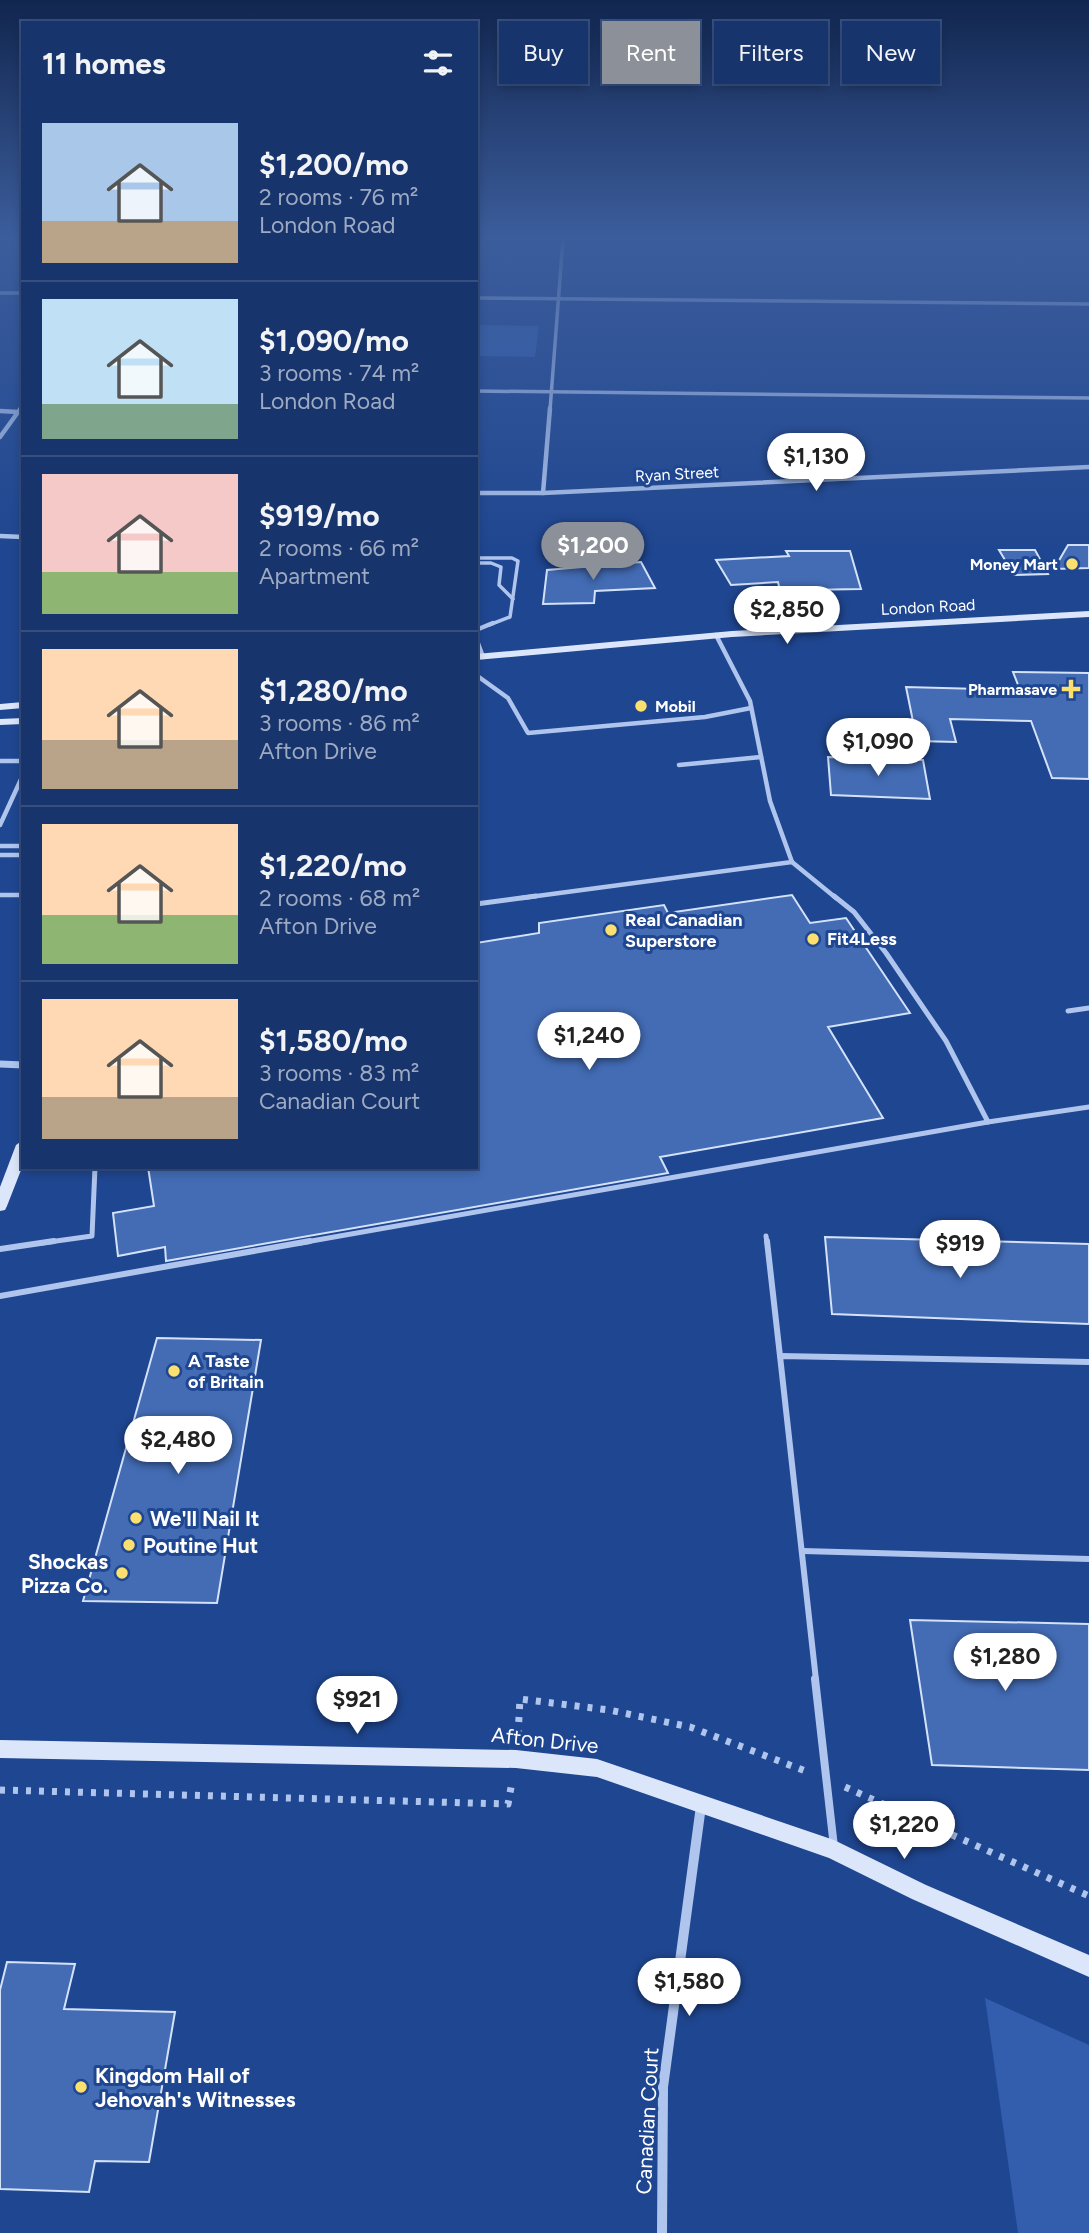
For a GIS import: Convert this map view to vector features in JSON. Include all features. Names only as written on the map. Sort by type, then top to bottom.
[{"type":"main road","name":"London Road","points":[[479,657],[716,635],[1089,614]]},
{"type":"main road","points":[[0,707],[21,705]]},
{"type":"main road","points":[[0,722],[21,721]]},
{"type":"main road","points":[[0,1206],[21,1149]]},
{"type":"main road","name":"Afton Drive","points":[[0,1749],[516,1759],[597,1768],[834,1850],[919,1892],[1089,1966]]},
{"type":"street","points":[[543,493],[556,343]]},
{"type":"street","points":[[478,391],[1089,398]]},
{"type":"street","points":[[0,437],[21,408]]},
{"type":"street","points":[[0,411],[18,412]]},
{"type":"street","name":"Ryan Street","points":[[478,493],[543,493],[1089,467]]},
{"type":"street","points":[[0,536],[21,537]]},
{"type":"street","points":[[0,1064],[21,1065]]},
{"type":"street","name":"Canadian Court","points":[[662,2233],[663,2087],[702,1803]]},
{"type":"lane","points":[[478,558],[512,558],[518,561],[510,617],[478,629]]},
{"type":"lane","points":[[478,563],[501,568],[499,585],[513,598]]},
{"type":"lane","points":[[716,635],[751,708],[769,801],[792,862],[854,912],[886,953],[946,1041],[988,1122]]},
{"type":"lane","points":[[478,676],[496,685],[518,708],[528,733],[705,717],[751,708]]},
{"type":"lane","points":[[679,765],[761,757]]},
{"type":"lane","points":[[0,761],[21,761]]},
{"type":"lane","points":[[0,825],[21,779]]},
{"type":"lane","points":[[0,846],[21,846]]},
{"type":"lane","points":[[0,855],[21,855]]},
{"type":"lane","points":[[478,904],[792,862]]},
{"type":"lane","points":[[0,895],[21,895]]},
{"type":"lane","points":[[1068,1011],[1089,1009]]},
{"type":"lane","points":[[0,1296],[988,1122],[1089,1107]]},
{"type":"lane","points":[[0,1250],[92,1236],[95,1169]]},
{"type":"lane","points":[[766,1236],[803,1551],[834,1850]]},
{"type":"lane","points":[[780,1356],[1089,1362]]},
{"type":"lane","points":[[803,1551],[1089,1559]]},
{"type":"shaded area","points":[[478,343],[537,343],[535,357],[478,356]]},
{"type":"shaded area","points":[[985,1998],[1089,2045],[1089,2233],[1018,2233]]},
{"type":"building","points":[[1068,545],[1089,545],[1089,568],[1054,569]]},
{"type":"building","points":[[999,550],[1035,550],[1048,574],[1014,575]]},
{"type":"building","points":[[786,551],[850,551],[861,589],[803,590],[804,595],[781,595],[778,582],[731,585],[716,560],[789,556]]},
{"type":"building","points":[[641,562],[655,588],[595,591],[594,603],[543,604],[547,570]]},
{"type":"building","points":[[1013,672],[1089,673],[1089,779],[1052,778],[1031,721],[950,719],[956,742],[917,741],[906,687],[1020,690]]},
{"type":"building","points":[[828,757],[923,760],[930,799],[831,795]]},
{"type":"building","points":[[792,895],[810,923],[846,918],[910,1013],[828,1027],[883,1118],[660,1157],[668,1173],[166,1261],[165,1247],[118,1256],[113,1213],[154,1206],[148,1169],[478,1169],[478,943],[539,933],[539,923],[664,905],[668,913]]},
{"type":"building","points":[[825,1237],[1089,1244],[1089,1324],[832,1314]]},
{"type":"building","points":[[157,1338],[261,1340],[217,1603],[83,1601]]},
{"type":"building","points":[[910,1620],[1089,1624],[1089,1770],[932,1765]]},
{"type":"building","name":"Kingdom Hall of Jehovah's Witnesses","points":[[7,1962],[75,1964],[64,2009],[175,2012],[149,2162],[95,2161],[89,2192],[0,2189],[0,1990]]},
{"type":"place","name":"Money Mart","points":[[1072,564]]},
{"type":"place","name":"Pharmasave","points":[[1071,689]]},
{"type":"place","name":"Mobil","points":[[641,706]]},
{"type":"place","name":"Real Canadian Superstore","points":[[611,930]]},
{"type":"place","name":"Fit4Less","points":[[813,939]]},
{"type":"place","name":"A Taste of Britain","points":[[174,1371]]},
{"type":"place","name":"We'll Nail It","points":[[136,1518]]},
{"type":"place","name":"Poutine Hut","points":[[129,1545]]},
{"type":"place","name":"Shockas Pizza Co.","points":[[122,1573]]},
{"type":"place","name":"Kingdom Hall of Jehovah's Witnesses","points":[[81,2087]]}]
